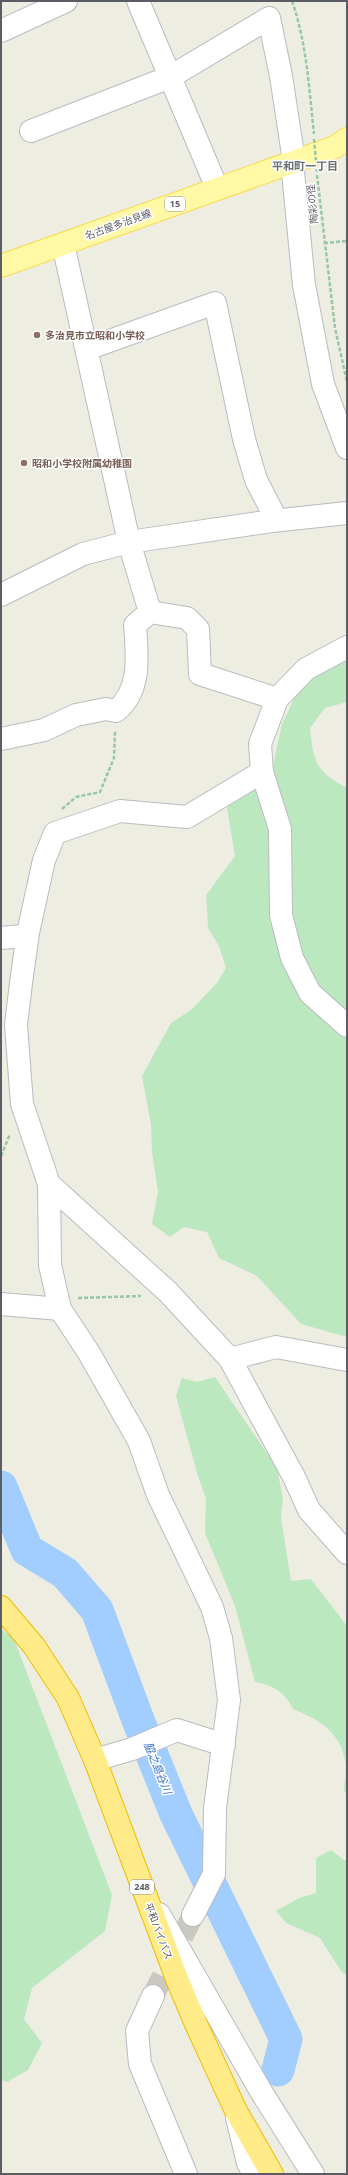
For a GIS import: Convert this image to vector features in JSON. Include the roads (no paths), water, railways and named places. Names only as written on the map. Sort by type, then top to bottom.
[{"type":"highway","name":"平和バイパス","points":[[1,1607],[34,1646],[68,1698],[95,1760],[177,1978],[236,2111],[272,2174]]},
{"type":"main road","name":"名古屋多治見線","points":[[1,266],[335,147],[347,139]]},
{"type":"street","points":[[1,30],[66,1]]},
{"type":"street","points":[[138,1],[217,188]]},
{"type":"street","points":[[31,131],[170,77],[268,18],[281,76],[293,162],[304,285],[324,384],[347,448]]},
{"type":"street","points":[[63,244],[129,542],[150,612]]},
{"type":"street","points":[[86,349],[215,303],[244,439],[256,480],[272,511],[272,521]]},
{"type":"street","points":[[1,595],[83,554],[129,542],[272,521],[347,513]]},
{"type":"street","points":[[150,612],[187,618],[198,629],[200,674],[276,699]]},
{"type":"street","points":[[1,738],[44,730],[76,715],[106,709],[116,711],[126,703],[135,680],[135,625],[150,612]]},
{"type":"street","points":[[347,647],[306,669],[276,699],[260,744],[262,772],[280,829],[281,915],[292,958],[310,993],[347,1026]]},
{"type":"street","points":[[197,1908],[214,1874],[215,1808],[229,1700],[221,1638],[212,1607],[158,1495],[139,1441],[59,1304],[50,1265],[49,1184],[22,1104],[16,1026],[28,933],[44,860],[55,833],[120,811],[187,817],[262,772]]},
{"type":"street","points":[[1,938],[22,936],[28,933]]},
{"type":"street","points":[[49,1184],[168,1292],[230,1359],[294,1477],[309,1510],[347,1553]]},
{"type":"street","points":[[1,1304],[59,1304]]},
{"type":"street","points":[[230,1359],[276,1347],[347,1360]]},
{"type":"street","points":[[95,1760],[132,1749],[177,1730],[224,1745]]},
{"type":"street","points":[[140,1880],[262,2093],[313,2174]]},
{"type":"street","points":[[153,1996],[137,2031],[140,2064],[186,2174]]},
{"type":"street","points":[[236,2111],[248,2163],[254,2174]]},
{"type":"waterway","name":"脇之島谷川","points":[[1,1487],[27,1550],[65,1573],[97,1610],[138,1720],[176,1814],[286,2039],[278,2070]]},
{"type":"tunnel","points":[[153,1996],[193,1915]]},
{"type":"place","name":"多治見市立昭和小学校","points":[[37,335]]},
{"type":"place","name":"昭和小学校附属幼稚園","points":[[24,463]]},
{"type":"district","name":"平和町一丁目","points":[[305,166]]}]
